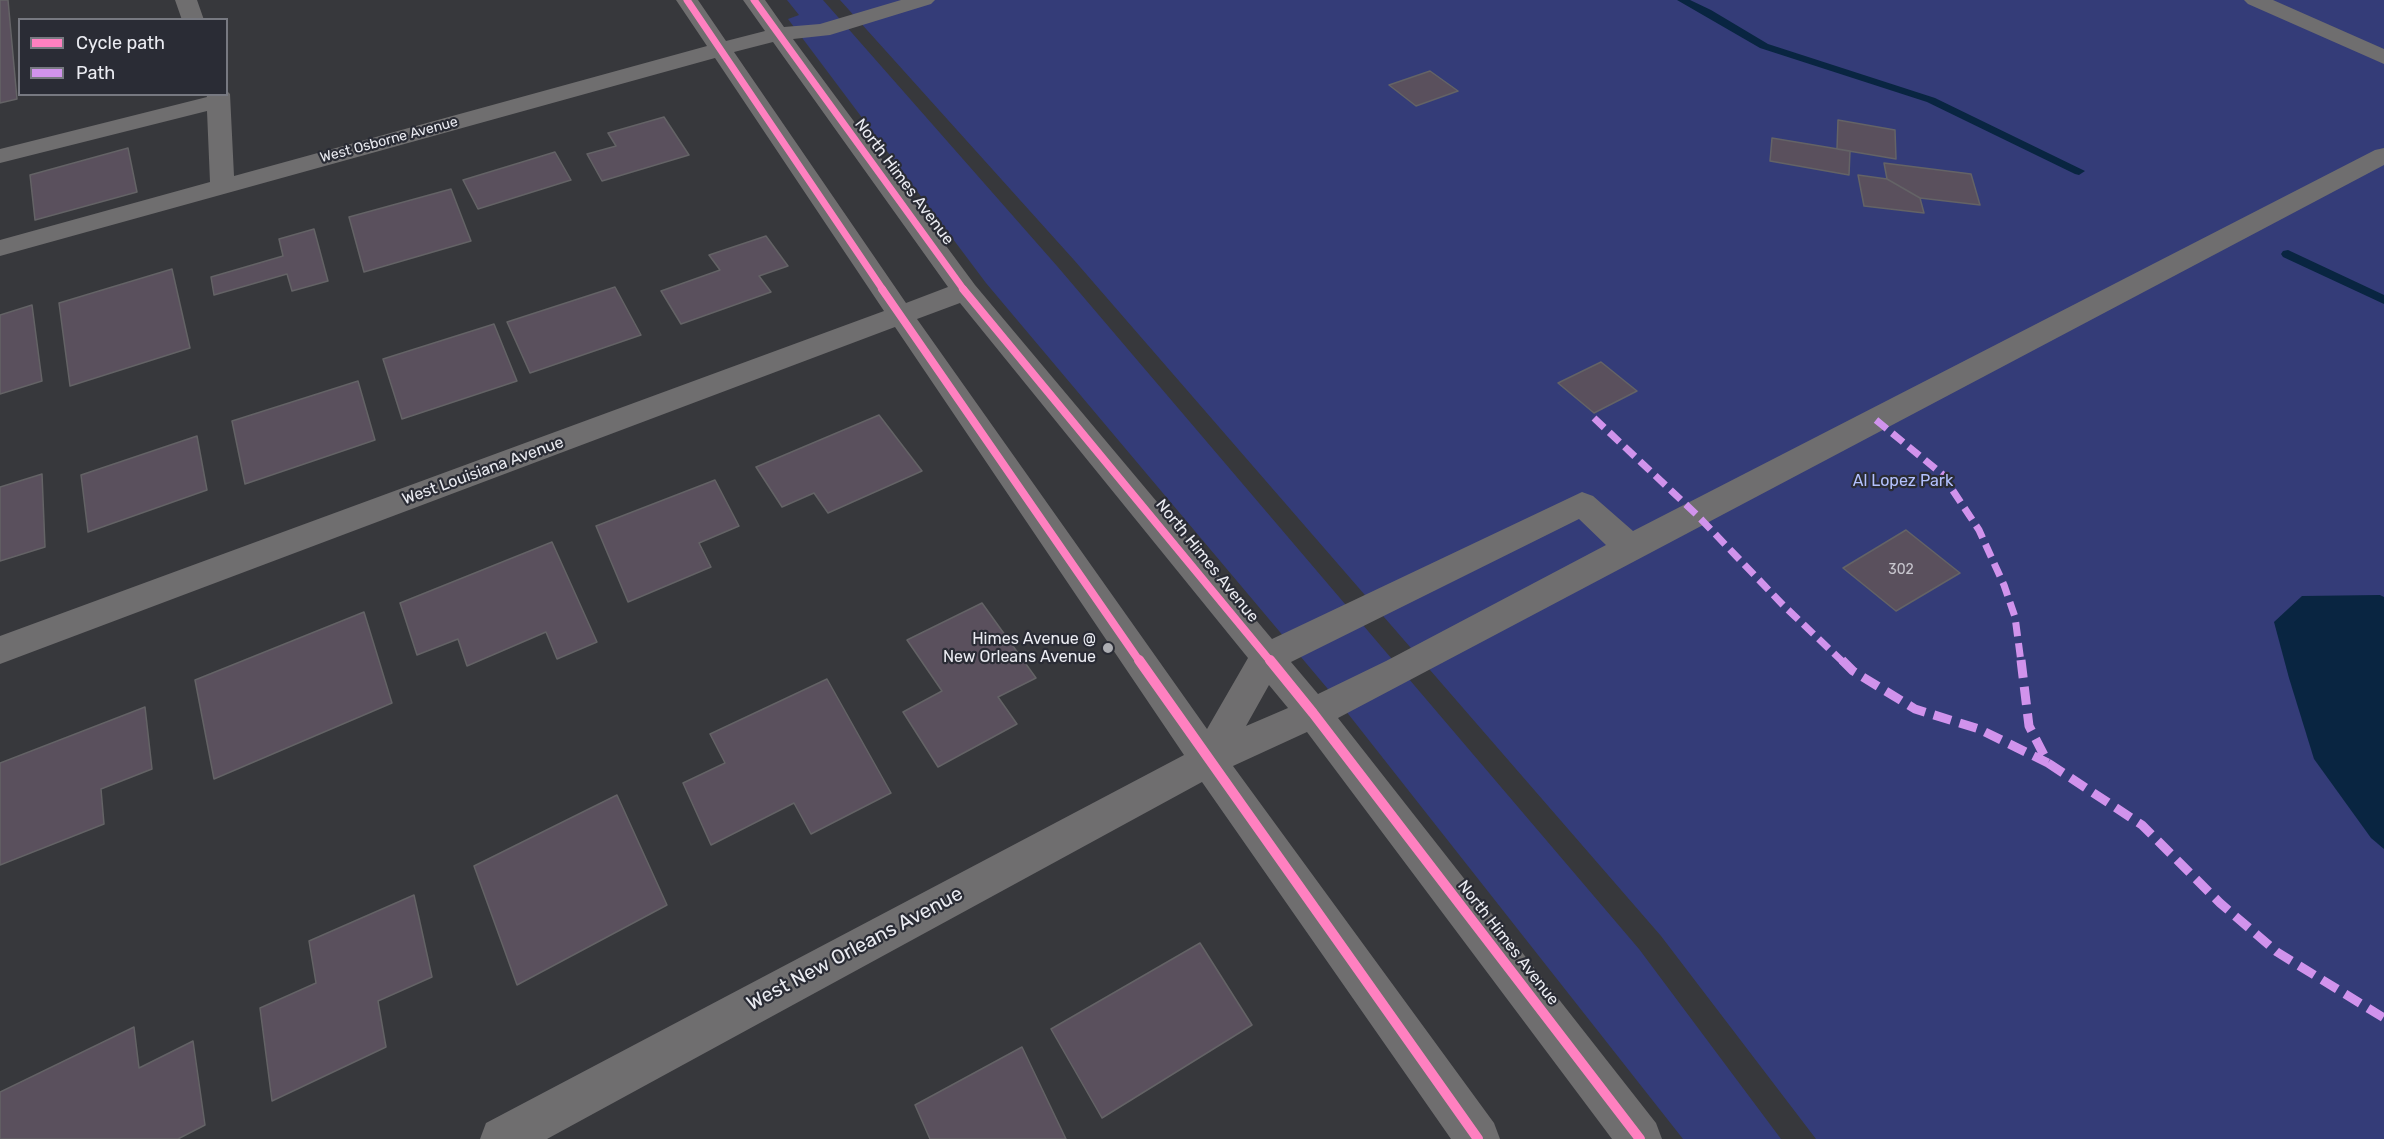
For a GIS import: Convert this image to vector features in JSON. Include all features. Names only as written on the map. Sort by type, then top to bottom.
[{"type":"street","points":[[186,0],[192,18]]},
{"type":"street","points":[[687,0],[901,316],[1208,760],[1478,1139]]},
{"type":"street","name":"North Himes Avenue","points":[[754,0],[965,291],[1313,713],[1640,1139]]},
{"type":"street","points":[[779,34],[808,17],[868,0]]},
{"type":"street","points":[[779,34],[822,30],[924,0]]},
{"type":"street","points":[[2255,0],[2384,57]]},
{"type":"street","name":"West Osborne Avenue","points":[[0,248],[779,34]]},
{"type":"street","points":[[0,156],[218,98],[218,154],[223,186]]},
{"type":"street","name":"West New Orleans Avenue","points":[[502,1139],[1208,760],[1313,713],[2384,155]]},
{"type":"street","name":"West Louisiana Avenue","points":[[0,650],[965,291]]},
{"type":"street","points":[[1208,760],[1266,658],[1582,504],[1631,548]]},
{"type":"green space","points":[[787,0],[823,0],[1057,266],[1639,949],[1781,1139],[1683,1139],[1338,701],[986,283],[788,19],[799,15]]},
{"type":"green space","name":"Al Lopez Park","points":[[840,0],[2384,0],[2384,1139],[1816,1139],[1661,936],[1074,260]]},
{"type":"shaded area","points":[[2380,595],[2384,597],[2384,849],[2371,838],[2314,759],[2274,622],[2302,596]]},
{"type":"building","points":[[0,0],[8,0],[17,99],[0,103]]},
{"type":"building","points":[[1430,71],[1458,91],[1416,106],[1389,85]]},
{"type":"building","points":[[664,117],[689,155],[602,181],[587,154],[616,146],[608,133]]},
{"type":"building","points":[[1838,120],[1895,130],[1896,159],[1837,149]]},
{"type":"building","points":[[1772,138],[1850,151],[1849,175],[1770,161]]},
{"type":"building","points":[[128,148],[137,192],[35,220],[30,175]]},
{"type":"building","points":[[555,152],[571,180],[478,209],[463,180]]},
{"type":"building","points":[[1884,163],[1971,174],[1980,205],[1920,198],[1887,179]]},
{"type":"building","points":[[1858,175],[1887,179],[1920,198],[1924,213],[1864,206]]},
{"type":"building","points":[[451,189],[471,241],[364,272],[349,217]]},
{"type":"building","points":[[314,229],[328,281],[292,291],[287,274],[214,295],[211,277],[283,256],[279,239]]},
{"type":"building","points":[[766,236],[788,266],[759,276],[771,292],[681,324],[661,291],[720,270],[709,255]]},
{"type":"building","points":[[172,269],[190,348],[70,386],[59,303]]},
{"type":"building","points":[[615,287],[641,335],[530,373],[507,322]]},
{"type":"building","points":[[32,305],[42,381],[0,394],[0,315]]},
{"type":"building","points":[[494,324],[517,381],[402,419],[383,359]]},
{"type":"building","points":[[1601,362],[1637,391],[1594,413],[1558,383]]},
{"type":"building","points":[[358,381],[375,440],[245,484],[232,421]]},
{"type":"building","points":[[879,415],[922,471],[828,513],[814,493],[782,507],[756,467]]},
{"type":"building","points":[[197,436],[207,490],[88,532],[81,475]]},
{"type":"building","points":[[42,474],[45,547],[0,561],[0,487]]},
{"type":"building","points":[[715,480],[739,526],[699,543],[711,567],[628,602],[596,526]]},
{"type":"building","points":[[1906,530],[1960,573],[1896,611],[1843,568]]},
{"type":"building","points":[[552,542],[597,642],[557,659],[546,632],[467,666],[458,639],[417,655],[400,603]]},
{"type":"building","points":[[982,603],[1036,678],[998,697],[1017,724],[938,767],[903,712],[942,691],[907,640]]},
{"type":"building","points":[[364,612],[392,703],[214,779],[195,680]]},
{"type":"building","points":[[827,679],[891,793],[811,834],[794,803],[711,845],[683,783],[725,763],[710,734]]},
{"type":"building","points":[[145,707],[152,769],[101,789],[104,824],[0,865],[0,763]]},
{"type":"building","points":[[617,795],[667,905],[517,985],[474,866]]},
{"type":"building","points":[[414,895],[432,977],[378,1001],[386,1047],[272,1101],[260,1008],[316,983],[309,941]]},
{"type":"building","points":[[1200,943],[1252,1025],[1102,1118],[1051,1029]]},
{"type":"building","points":[[134,1027],[139,1068],[193,1041],[205,1125],[178,1139],[0,1139],[0,1092]]},
{"type":"building","points":[[1022,1047],[1066,1139],[930,1139],[915,1105]]},
{"type":"waterway","points":[[1682,0],[1764,46],[1931,100],[2079,171]]},
{"type":"waterway","points":[[2288,254],[2384,300]]},
{"type":"marked path","points":[[1594,418],[1696,514],[1783,605],[1853,671],[1915,709],[1979,729],[2048,763]]},
{"type":"marked path","points":[[1876,420],[1942,474],[1979,530],[2004,585],[2015,617],[2029,726],[2048,763],[2142,825],[2220,903],[2277,952],[2384,1018]]},
{"type":"cycle path","points":[[687,0],[901,316],[1208,760],[1478,1139]]},
{"type":"cycle path","points":[[754,0],[965,291],[1313,713],[1640,1139]]},
{"type":"place","name":"Himes Avenue @ New Orleans Avenue","points":[[1108,648]]}]
